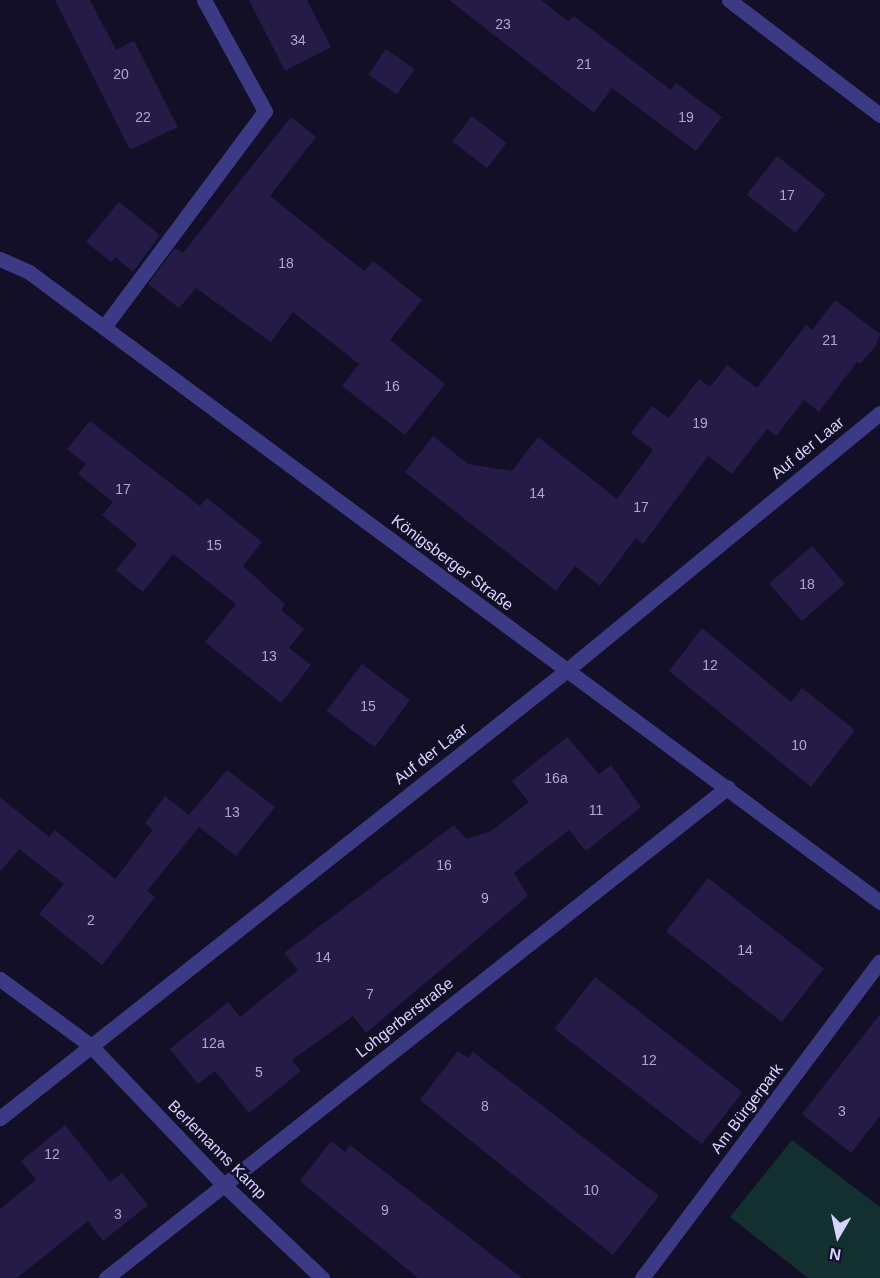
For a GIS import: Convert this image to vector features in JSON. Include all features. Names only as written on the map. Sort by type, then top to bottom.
[{"type":"street","points":[[104,327],[265,111],[204,0]]},
{"type":"street","points":[[729,0],[880,115]]},
{"type":"street","name":"Königsberger Straße","points":[[0,259],[29,272],[728,787],[880,902]]},
{"type":"street","name":"Auf der Laar","points":[[0,1118],[90,1044],[567,670],[880,413]]},
{"type":"street","name":"Lohgerberstraße","points":[[106,1278],[728,787]]},
{"type":"street","name":"Am Bürgerpark","points":[[642,1278],[880,961]]},
{"type":"street","name":"Berlemanns Kamp","points":[[0,979],[90,1044],[223,1184],[322,1278]]},
{"type":"green space","points":[[792,1140],[880,1207],[880,1278],[808,1278],[730,1217]]},
{"type":"building","points":[[55,0],[90,0],[116,50],[134,41],[178,127],[130,150]]},
{"type":"building","points":[[249,0],[307,0],[331,47],[285,71]]},
{"type":"building","points":[[449,0],[541,0],[568,21],[574,16],[671,90],[676,83],[722,117],[696,151],[612,88],[594,113]]},
{"type":"building","points":[[386,49],[415,69],[397,94],[368,74]]},
{"type":"building","points":[[472,116],[507,143],[487,168],[452,141]]},
{"type":"building","points":[[291,117],[316,137],[270,196],[364,271],[373,261],[422,300],[390,340],[445,384],[405,435],[342,386],[359,364],[293,312],[271,342],[196,288],[179,308],[148,284],[175,248],[183,253]]},
{"type":"building","points":[[777,156],[826,194],[796,233],[747,195]]},
{"type":"building","points":[[119,202],[160,235],[133,272],[115,257],[111,262],[86,242]]},
{"type":"building","points":[[835,300],[880,334],[875,347],[860,364],[857,362],[819,412],[804,400],[776,436],[767,429],[732,474],[708,456],[643,544],[636,538],[600,586],[575,566],[556,591],[405,472],[433,436],[468,464],[512,471],[538,437],[617,499],[653,450],[631,433],[652,406],[669,418],[699,379],[710,387],[727,365],[757,388],[806,325],[812,330]]},
{"type":"building","points":[[90,421],[200,506],[207,498],[262,542],[243,566],[285,604],[281,610],[304,629],[289,648],[311,665],[281,703],[205,642],[236,604],[173,554],[143,592],[116,570],[137,544],[102,515],[113,502],[78,474],[86,464],[67,449]]},
{"type":"building","points":[[812,546],[845,584],[802,621],[769,583]]},
{"type":"building","points":[[702,628],[791,702],[802,688],[855,730],[811,787],[669,671]]},
{"type":"building","points":[[362,664],[410,700],[374,747],[326,711]]},
{"type":"building","points":[[567,737],[599,774],[611,765],[641,807],[586,851],[569,830],[514,873],[528,896],[366,1033],[353,1016],[292,1060],[301,1071],[249,1113],[215,1071],[198,1084],[170,1049],[228,1002],[240,1017],[298,970],[284,953],[454,825],[466,839],[491,831],[529,802],[512,781]]},
{"type":"building","points":[[227,770],[275,807],[236,856],[199,827],[147,891],[155,897],[102,965],[39,914],[64,884],[19,849],[0,872],[0,797],[49,837],[55,830],[115,879],[153,830],[145,823],[165,796],[189,815]]},
{"type":"building","points":[[708,878],[824,969],[782,1022],[666,932]]},
{"type":"building","points":[[595,977],[742,1092],[702,1144],[554,1029]]},
{"type":"building","points":[[880,1014],[880,1116],[851,1153],[802,1114]]},
{"type":"building","points":[[458,1051],[468,1058],[473,1052],[659,1196],[613,1255],[420,1100]]},
{"type":"building","points":[[65,1125],[110,1182],[122,1173],[148,1205],[103,1241],[88,1221],[17,1278],[0,1278],[0,1209],[36,1180],[21,1161]]},
{"type":"building","points":[[331,1141],[345,1152],[350,1145],[522,1278],[418,1278],[300,1181]]}]
